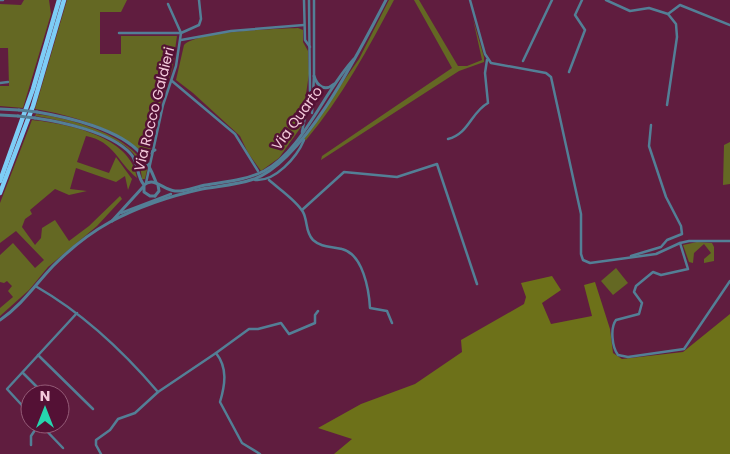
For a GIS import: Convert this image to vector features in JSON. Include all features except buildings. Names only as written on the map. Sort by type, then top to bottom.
[{"type":"highway","points":[[0,181],[30,97],[59,0]]},
{"type":"highway","points":[[0,193],[33,106],[64,0]]},
{"type":"street","name":"Via Rocco Galdieri","points":[[144,185],[151,169],[163,106],[172,81],[181,33],[200,23],[199,0]]},
{"type":"street","points":[[304,0],[305,40],[310,47]]},
{"type":"street","points":[[302,132],[310,93],[309,0]]},
{"type":"street","points":[[312,113],[314,0]]},
{"type":"street","name":"Via Quarto","points":[[112,221],[156,199],[253,180],[269,172],[290,155],[344,78],[386,0]]},
{"type":"street","points":[[448,139],[464,131],[481,107],[488,104],[485,73],[488,60],[470,0]]},
{"type":"street","points":[[523,61],[552,0]]},
{"type":"street","points":[[568,72],[585,32],[575,15],[582,0]]},
{"type":"street","points":[[606,0],[630,11],[650,8],[668,14],[676,24],[678,32],[667,105]]},
{"type":"street","points":[[119,33],[181,33],[168,4]]},
{"type":"street","points":[[668,14],[680,5],[730,25]]},
{"type":"street","name":"Via Rocco Galdieri","points":[[181,40],[217,32],[304,25]]},
{"type":"street","name":"Via Quarto","points":[[144,185],[157,183],[176,191],[252,176],[279,160],[302,132],[356,56]]},
{"type":"street","points":[[488,60],[494,65],[546,74],[551,77],[581,214],[581,257],[590,263],[656,254],[680,243],[701,240],[730,241]]},
{"type":"street","points":[[314,76],[316,82],[322,87],[328,88],[337,82]]},
{"type":"street","points":[[172,81],[235,134],[258,171]]},
{"type":"street","points":[[0,82],[8,82]]},
{"type":"street","points":[[0,109],[37,112],[95,128],[126,143],[140,153],[151,169],[159,191],[156,199]]},
{"type":"street","points":[[0,115],[35,118],[80,128],[119,145],[132,154],[138,167],[140,178],[139,191]]},
{"type":"street","points":[[631,257],[661,247],[667,240],[682,234],[681,226],[666,198],[649,146],[651,125]]},
{"type":"street","points":[[253,180],[267,178],[279,171],[293,157],[304,140]]},
{"type":"street","points":[[140,153],[148,154],[155,150]]},
{"type":"street","points":[[302,210],[344,172],[397,178],[437,164],[477,284]]},
{"type":"street","points":[[140,178],[147,196],[156,199]]},
{"type":"street","points":[[269,180],[302,210],[308,232],[314,240],[324,247],[345,250],[358,263],[369,290],[370,308],[387,311],[392,322]]},
{"type":"street","points":[[0,320],[37,287],[52,267],[66,254],[121,213],[144,185]]},
{"type":"street","points":[[121,213],[171,194]]},
{"type":"street","points":[[680,243],[688,269],[661,275],[653,272],[636,286],[634,292],[642,303],[639,314],[616,320],[612,326],[615,350],[618,354],[628,357],[684,349],[730,281]]},
{"type":"street","points":[[37,287],[77,313],[110,341],[158,392]]},
{"type":"street","points":[[101,454],[97,448],[96,440],[110,430],[118,419],[135,412],[158,392],[249,328],[280,323],[289,334],[315,323],[315,314],[318,310]]},
{"type":"street","points":[[20,403],[7,389],[77,313]]},
{"type":"street","points":[[216,353],[223,362],[224,374],[224,390],[220,402],[242,443],[260,454]]},
{"type":"street","points":[[38,355],[93,409]]},
{"type":"street","points":[[22,373],[34,384]]},
{"type":"street","points":[[31,445],[32,434]]},
{"type":"street","points":[[49,434],[63,448]]},
{"type":"green space","points":[[24,0],[49,0],[51,14],[23,108],[0,106],[0,86],[9,86],[8,48],[0,48],[0,4],[21,5]]},
{"type":"green space","points":[[67,0],[127,0],[121,12],[100,12],[100,54],[121,54],[121,36],[177,36],[172,70],[160,104],[149,150],[141,150],[118,135],[88,122],[35,109]]},
{"type":"green space","points":[[389,0],[394,0],[354,72],[319,124],[306,140],[303,139],[359,59]]},
{"type":"green space","points":[[414,0],[419,0],[458,66],[467,66],[482,60],[473,19],[484,62],[459,71],[321,160],[322,156],[452,68]]},
{"type":"green space","points":[[298,28],[303,30],[303,42],[308,51],[309,74],[301,127],[279,158],[261,171],[248,153],[240,136],[176,80],[184,45],[192,40],[220,34]]},
{"type":"green space","points":[[36,114],[82,124],[115,138],[129,147],[140,158],[147,170],[145,179],[142,179],[137,159],[125,146],[87,128],[35,116]]},
{"type":"green space","points":[[32,120],[79,129],[111,142],[123,152],[132,164],[137,178],[110,148],[96,139],[86,136],[77,162],[109,173],[116,157],[132,179],[128,190],[125,176],[116,182],[76,168],[70,189],[87,191],[69,195],[55,189],[30,210],[32,214],[25,219],[22,227],[35,245],[41,238],[42,228],[55,220],[69,241],[89,226],[120,196],[122,199],[97,226],[48,267],[29,290],[0,316],[0,308],[13,297],[8,291],[12,286],[7,281],[4,283],[0,282],[0,255],[13,243],[35,268],[44,260],[16,231],[0,243],[0,203]]},
{"type":"green space","points":[[730,142],[730,184],[723,185],[724,145]]},
{"type":"green space","points":[[697,242],[712,243],[714,247],[714,261],[704,263],[704,259],[711,253],[704,244],[694,253],[693,263],[689,262],[683,245]]},
{"type":"green space","points":[[616,268],[628,283],[613,295],[601,281]]},
{"type":"shaded area","points":[[552,276],[561,290],[542,303],[551,324],[592,316],[584,285],[595,282],[610,329],[613,353],[622,359],[683,352],[730,314],[730,454],[334,454],[352,439],[318,428],[361,404],[415,384],[462,352],[461,340],[524,304],[526,297],[521,283]]}]
